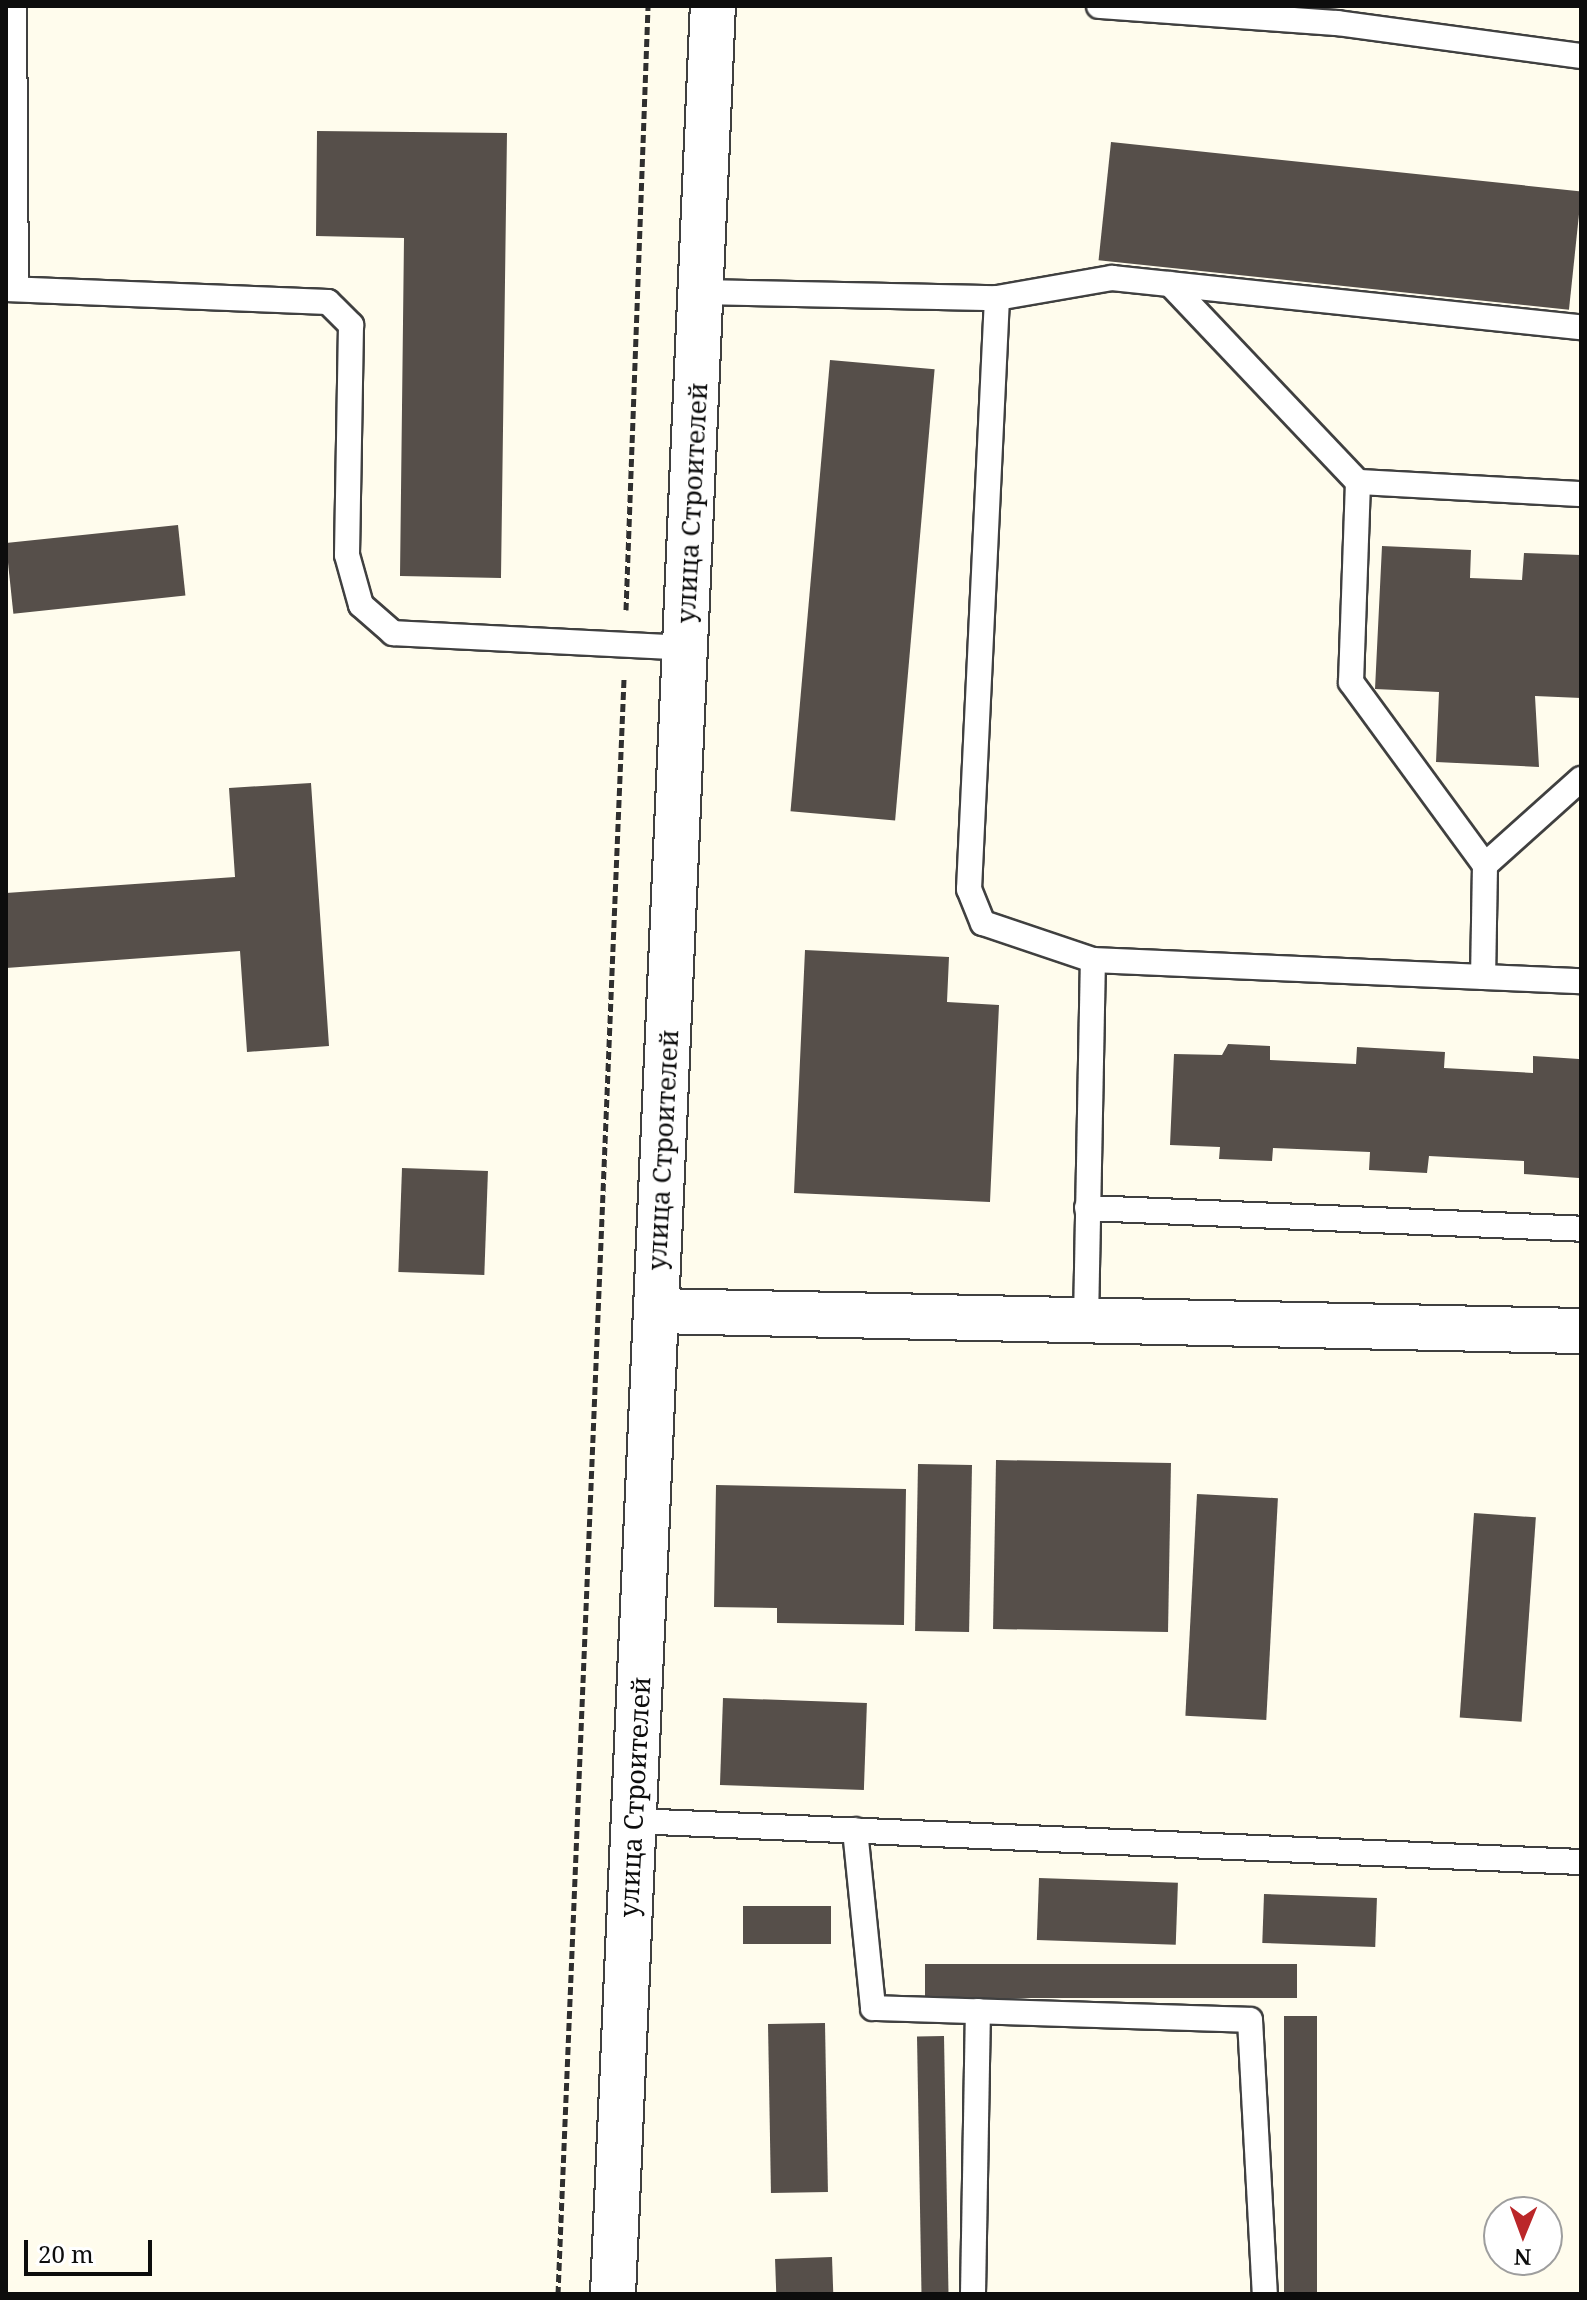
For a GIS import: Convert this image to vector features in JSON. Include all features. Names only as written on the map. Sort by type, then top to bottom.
[{"type":"street","name":"улица Строителей","points":[[613,2294],[713,6]]},
{"type":"street","points":[[656,1311],[1581,1331]]},
{"type":"lane","points":[[14,6],[11,289],[328,302],[351,325],[347,555],[361,605],[393,633],[685,648]]},
{"type":"lane","points":[[1099,6],[1338,14],[1581,56]]},
{"type":"lane","points":[[701,292],[997,298],[1112,278],[1581,327]]},
{"type":"lane","points":[[1170,284],[1358,482],[1581,494]]},
{"type":"lane","points":[[997,298],[969,889],[983,923],[1093,960],[1581,981]]},
{"type":"lane","points":[[1358,482],[1351,682],[1485,865],[1483,977]]},
{"type":"lane","points":[[1485,865],[1581,779]]},
{"type":"lane","points":[[1086,1321],[1093,960]]},
{"type":"lane","points":[[1087,1208],[1581,1229]]},
{"type":"lane","points":[[634,1821],[1581,1862]]},
{"type":"lane","points":[[855,1830],[873,2008],[1250,2020],[1265,2294]]},
{"type":"lane","points":[[973,2294],[978,2011]]},
{"type":"path","points":[[625,625],[648,6]]},
{"type":"path","points":[[558,2294],[624,657]]},
{"type":"building","points":[[317,131],[507,133],[501,578],[400,576],[404,238],[316,236]]},
{"type":"building","points":[[1111,142],[1581,191],[1569,310],[1099,260]]},
{"type":"building","points":[[830,360],[935,369],[895,820],[791,811]]},
{"type":"building","points":[[178,525],[185,596],[13,614],[6,543]]},
{"type":"building","points":[[1382,546],[1471,550],[1470,578],[1522,580],[1524,553],[1581,555],[1581,698],[1535,696],[1539,767],[1436,762],[1439,692],[1375,689]]},
{"type":"building","points":[[311,783],[329,1046],[247,1052],[240,951],[6,968],[6,893],[235,877],[229,788]]},
{"type":"building","points":[[805,950],[949,957],[947,1002],[999,1005],[990,1202],[794,1193]]},
{"type":"building","points":[[1228,1044],[1270,1046],[1270,1060],[1356,1064],[1357,1047],[1445,1052],[1444,1068],[1533,1073],[1533,1056],[1579,1059],[1579,1178],[1524,1174],[1524,1161],[1429,1156],[1427,1173],[1369,1170],[1370,1152],[1273,1148],[1272,1161],[1219,1159],[1220,1147],[1170,1145],[1174,1054],[1222,1055]]},
{"type":"building","points":[[402,1168],[488,1171],[484,1275],[398,1272]]},
{"type":"building","points":[[996,1460],[1171,1463],[1168,1632],[993,1629]]},
{"type":"building","points":[[918,1464],[972,1465],[969,1632],[915,1631]]},
{"type":"building","points":[[716,1485],[906,1489],[904,1625],[777,1623],[777,1608],[714,1607]]},
{"type":"building","points":[[1197,1494],[1278,1498],[1266,1720],[1185,1716]]},
{"type":"building","points":[[1474,1513],[1536,1517],[1522,1722],[1460,1718]]},
{"type":"building","points":[[723,1698],[867,1703],[864,1790],[720,1785]]},
{"type":"building","points":[[1039,1878],[1178,1883],[1176,1945],[1037,1940]]},
{"type":"building","points":[[1264,1894],[1377,1898],[1375,1947],[1262,1943]]},
{"type":"building","points":[[743,1906],[831,1906],[831,1944],[743,1944]]},
{"type":"building","points":[[925,1964],[1297,1964],[1297,1998],[925,1998]]},
{"type":"building","points":[[1284,2016],[1317,2016],[1317,2294],[1284,2294]]},
{"type":"building","points":[[825,2023],[828,2192],[771,2193],[768,2024]]},
{"type":"building","points":[[917,2036],[944,2036],[949,2294],[921,2294]]},
{"type":"building","points":[[832,2257],[833,2294],[776,2294],[775,2259]]}]
